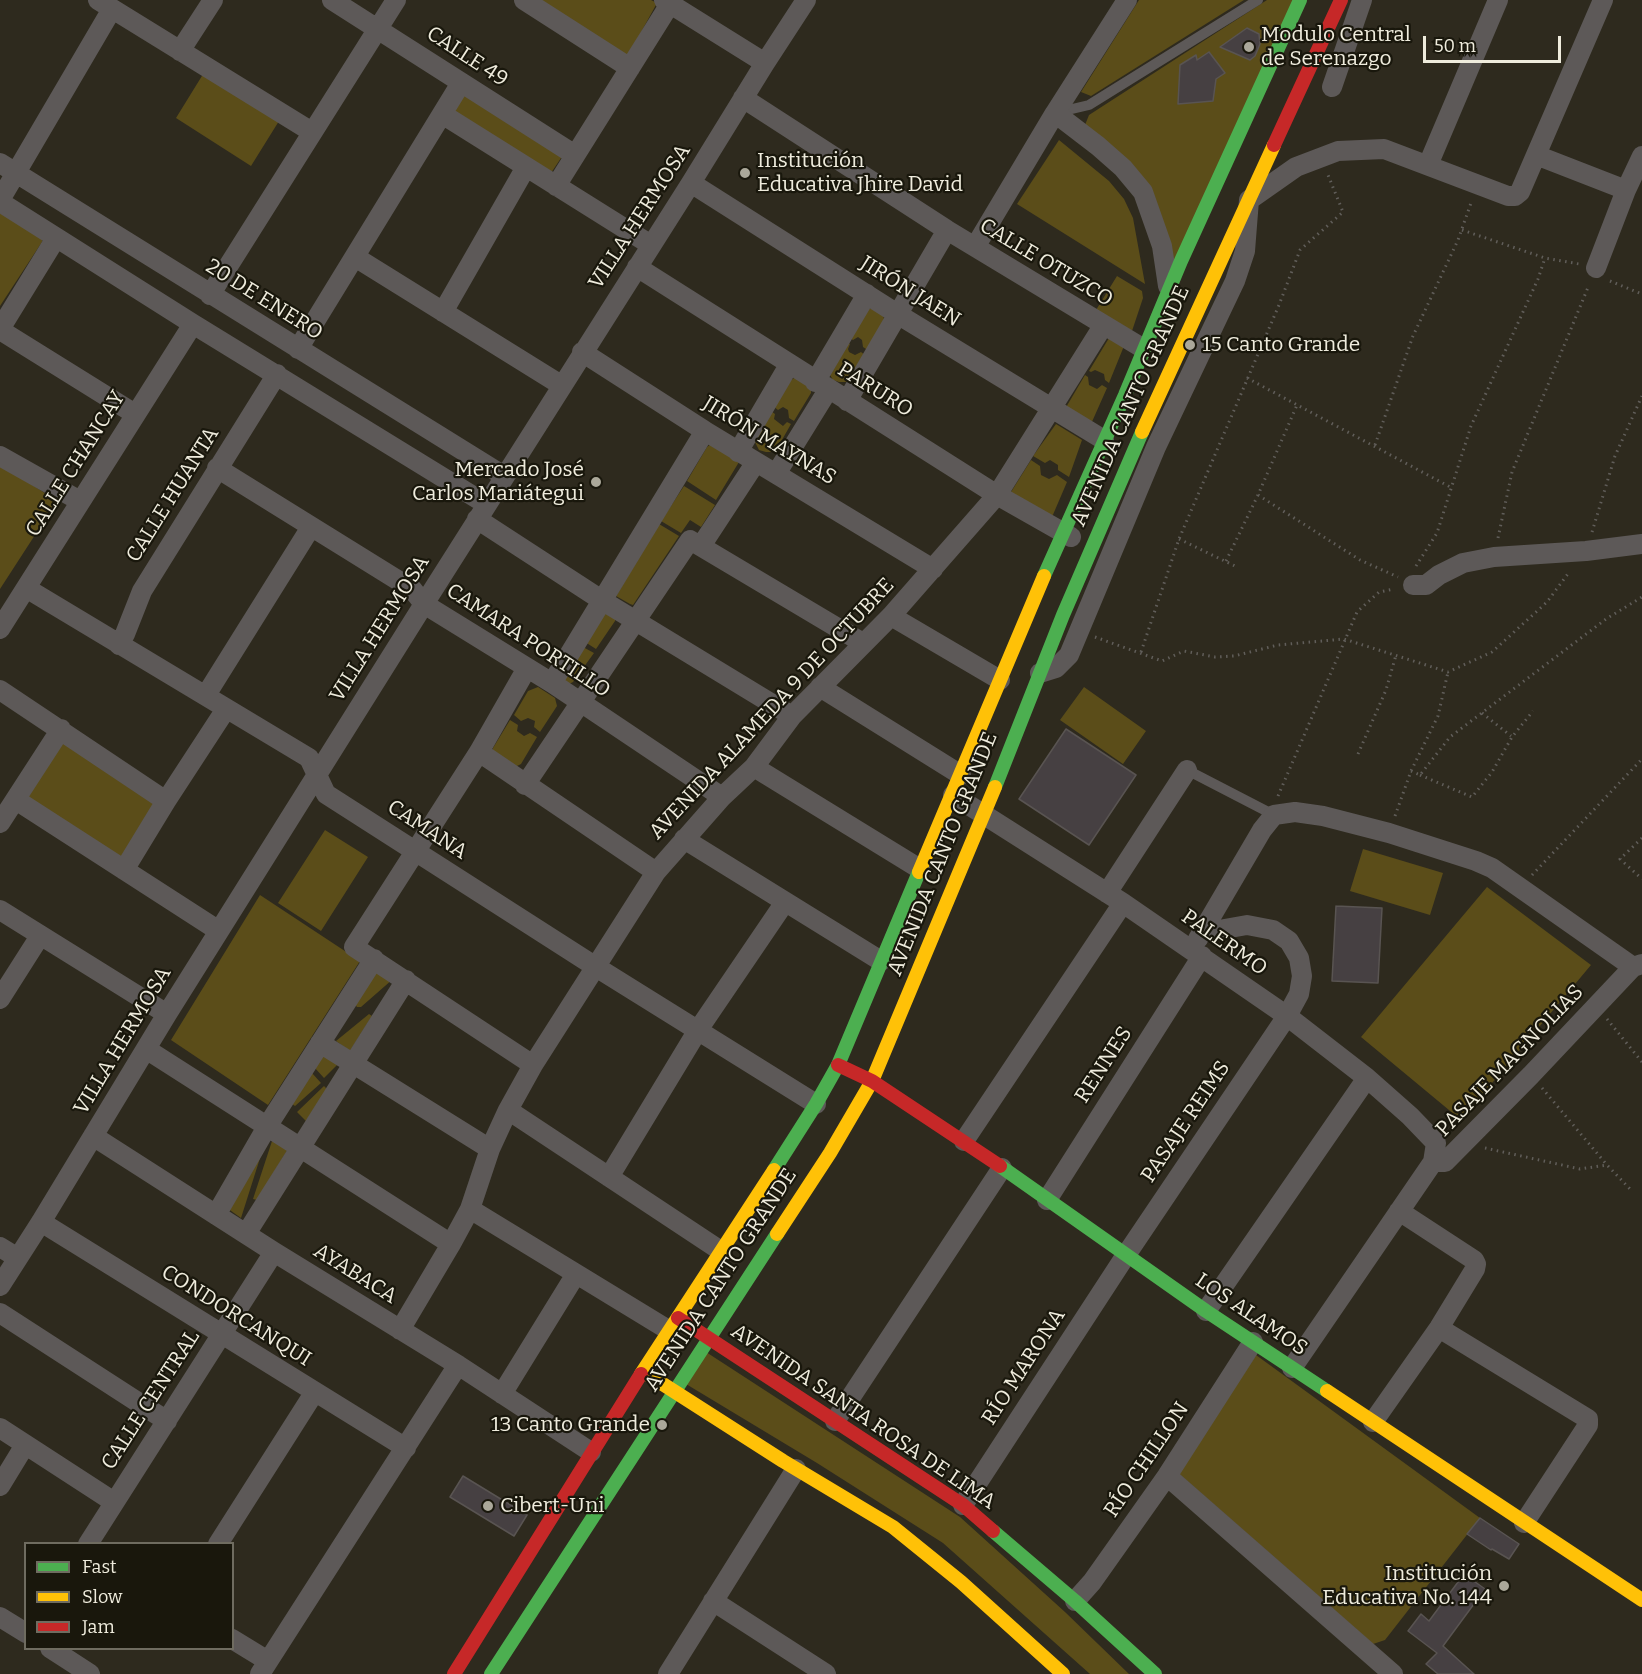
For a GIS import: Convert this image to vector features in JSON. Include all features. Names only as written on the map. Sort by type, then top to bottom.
[{"type":"main road","name":"AVENIDA CANTO GRANDE","points":[[454,1674],[591,1452],[816,1104],[838,1065],[1062,532],[1169,293],[1181,261],[1300,0]]},
{"type":"main road","name":"AVENIDA CANTO GRANDE","points":[[491,1674],[673,1390],[830,1153],[872,1081],[1092,548],[1165,378],[1341,0]]},
{"type":"main road","name":"LOS ALAMOS","points":[[838,1065],[872,1081],[964,1141],[1206,1311],[1524,1523],[1640,1593]]},
{"type":"main road","name":"AVENIDA SANTA ROSA DE LIMA","points":[[674,1324],[708,1338],[963,1505],[1075,1601],[1155,1674]]},
{"type":"main road","points":[[644,1371],[796,1469],[893,1527],[961,1582],[1063,1674]]},
{"type":"street","points":[[180,51],[213,0]]},
{"type":"street","name":"CALLE 49","points":[[333,0],[575,155]]},
{"type":"street","points":[[210,295],[396,0]]},
{"type":"street","points":[[524,0],[630,68]]},
{"type":"street","name":"VILLA HERMOSA","points":[[0,1286],[219,930],[806,0]]},
{"type":"street","points":[[975,247],[1055,113],[1127,0]]},
{"type":"street","points":[[1332,87],[1362,0]]},
{"type":"street","points":[[1428,165],[1498,0]]},
{"type":"street","points":[[1040,673],[1056,668],[1070,655],[1156,447],[1235,281],[1245,251],[1249,200],[1296,167],[1338,151],[1384,149],[1509,196],[1515,196],[1520,192],[1603,0]]},
{"type":"street","points":[[556,186],[630,68],[667,2],[765,63]]},
{"type":"street","points":[[312,132],[105,5],[8,167],[0,201],[193,324],[277,374],[482,511],[603,601],[792,716]]},
{"type":"street","points":[[298,349],[461,82]]},
{"type":"street","name":"CALLE OTUZCO","points":[[743,98],[947,230],[1144,349]]},
{"type":"street","points":[[1055,113],[1123,168],[1143,192],[1162,246],[1169,293]]},
{"type":"street","points":[[442,114],[651,245]]},
{"type":"street","points":[[1536,154],[1626,190]]},
{"type":"street","points":[[1595,271],[1626,190],[1642,156]]},
{"type":"street","name":"20 DE ENERO","points":[[8,167],[210,295],[504,476]]},
{"type":"street","points":[[443,312],[526,167]]},
{"type":"street","name":"JIRÓN JAEN","points":[[691,183],[899,315],[1104,440]]},
{"type":"street","points":[[847,401],[947,230]]},
{"type":"street","points":[[57,238],[0,330],[135,414]]},
{"type":"street","points":[[355,257],[561,385]]},
{"type":"street","name":"PARURO","points":[[637,267],[997,495],[1092,548]]},
{"type":"street","points":[[776,474],[867,294]]},
{"type":"street","name":"CALLE CHANCAY","points":[[0,629],[193,324]]},
{"type":"street","name":"AVENIDA ALAMEDA 9 DE OCTUBRE","points":[[400,1330],[452,1244],[470,1209],[490,1149],[533,1065],[656,872],[722,798],[754,767],[792,716],[891,616],[997,495],[1103,326]]},
{"type":"street","name":"JIRÓN MAYNAS","points":[[582,352],[738,452],[933,569]]},
{"type":"street","points":[[738,452],[789,365]]},
{"type":"street","name":"CALLE HUANTA","points":[[119,645],[142,591],[277,374]]},
{"type":"street","points":[[552,682],[705,431]]},
{"type":"street","points":[[0,456],[80,501]]},
{"type":"street","points":[[701,546],[756,462]]},
{"type":"street","name":"CAMARA PORTILLO","points":[[217,468],[412,589],[424,603],[552,682],[722,798]]},
{"type":"street","points":[[206,695],[311,527]]},
{"type":"street","points":[[525,785],[690,540],[863,643]]},
{"type":"street","points":[[1413,585],[1426,585],[1439,575],[1463,563],[1494,557],[1586,551],[1642,544]]},
{"type":"street","name":"CAMANA","points":[[26,588],[309,758],[326,794],[596,967],[816,1104]]},
{"type":"street","points":[[891,616],[1000,680]]},
{"type":"street","points":[[527,668],[479,752],[354,947],[533,1065]]},
{"type":"street","points":[[820,687],[961,775]]},
{"type":"street","points":[[0,690],[166,801]]},
{"type":"street","points":[[124,870],[226,709]]},
{"type":"street","points":[[0,823],[61,729]]},
{"type":"street","points":[[479,752],[656,872]]},
{"type":"street","points":[[754,767],[920,869]]},
{"type":"street","points":[[964,1141],[1115,898],[1186,770]]},
{"type":"street","name":"PALERMO","points":[[953,795],[1115,898],[1198,946],[1367,1078],[1410,1116],[1436,1143],[1433,1162]]},
{"type":"street","points":[[16,800],[219,930]]},
{"type":"street","points":[[1274,815],[1295,812],[1323,816],[1389,833],[1476,861],[1492,868],[1638,965]]},
{"type":"street","name":"RENNES","points":[[1047,1200],[1198,946],[1262,830],[1274,815]]},
{"type":"street","points":[[684,839],[880,961]]},
{"type":"street","points":[[609,1177],[698,1030],[785,902]]},
{"type":"street","points":[[0,910],[167,1014]]},
{"type":"street","name":"PASAJE REIMS","points":[[1126,1255],[1287,1016],[1299,994],[1302,976],[1299,958],[1288,941],[1273,930],[1247,925],[1198,946]]},
{"type":"street","points":[[0,999],[40,936]]},
{"type":"street","points":[[216,1215],[268,1125],[374,959]]},
{"type":"street","name":"PASAJE MAGNOLIAS","points":[[1292,1368],[1433,1162],[1445,1162],[1638,965]]},
{"type":"street","points":[[246,1234],[406,980]]},
{"type":"street","points":[[320,1043],[490,1149]]},
{"type":"street","points":[[146,1049],[452,1244]]},
{"type":"street","points":[[1206,1311],[1367,1078]]},
{"type":"street","points":[[508,1110],[721,1251]]},
{"type":"street","name":"AYABACA","points":[[93,1136],[274,1252],[458,1365],[591,1452]]},
{"type":"street","points":[[835,1420],[1002,1168]]},
{"type":"street","points":[[470,1209],[576,1274],[674,1324]]},
{"type":"street","points":[[1373,1422],[1439,1328],[1475,1269],[1474,1260],[1399,1211]]},
{"type":"street","name":"CONDORCANQUI","points":[[41,1222],[406,1448]]},
{"type":"street","points":[[0,1246],[18,1257]]},
{"type":"street","name":"CALLE CENTRAL","points":[[89,1542],[274,1252]]},
{"type":"street","name":"RÍO MARONA","points":[[963,1505],[1126,1255]]},
{"type":"street","points":[[502,1395],[576,1274]]},
{"type":"street","points":[[0,1313],[167,1421]]},
{"type":"street","points":[[1439,1328],[1588,1419],[1588,1425],[1524,1523]]},
{"type":"street","name":"RÍO CHILLON","points":[[1075,1601],[1092,1582],[1167,1476],[1253,1342]]},
{"type":"street","points":[[234,1641],[264,1668],[458,1365]]},
{"type":"street","points":[[219,1542],[315,1393]]},
{"type":"street","points":[[0,1428],[114,1502]]},
{"type":"street","points":[[0,1486],[25,1445]]},
{"type":"street","points":[[668,1674],[796,1469]]},
{"type":"street","points":[[1167,1476],[1393,1674]]},
{"type":"street","points":[[713,1601],[826,1674]]},
{"type":"street","points":[[0,1617],[24,1632]]},
{"type":"street","points":[[53,1650],[90,1674]]},
{"type":"lane","points":[[1055,113],[1089,105],[1258,0]]},
{"type":"lane","points":[[1186,770],[1274,815]]},
{"type":"path","points":[[1141,652],[1179,539],[1300,250],[1342,212],[1321,158]]},
{"type":"path","points":[[1375,445],[1413,336],[1462,230],[1478,184]]},
{"type":"path","points":[[1462,230],[1545,258],[1595,271],[1642,294]]},
{"type":"path","points":[[1413,585],[1411,578],[1413,571],[1437,533],[1471,426],[1538,279],[1545,258]]},
{"type":"path","points":[[1494,557],[1512,472],[1595,271]]},
{"type":"path","points":[[1248,378],[1452,488]]},
{"type":"path","points":[[1079,632],[1162,661],[1184,651],[1215,657],[1234,656],[1278,645],[1344,639],[1448,672],[1492,652],[1547,602],[1586,551],[1615,456],[1642,396]]},
{"type":"path","points":[[1226,561],[1297,405]]},
{"type":"path","points":[[1258,495],[1360,560],[1413,585]]},
{"type":"path","points":[[1179,539],[1235,566]]},
{"type":"path","points":[[1274,815],[1276,800],[1357,612],[1379,592],[1413,585]]},
{"type":"path","points":[[1420,775],[1450,736],[1606,620],[1642,597]]},
{"type":"path","points":[[1358,754],[1386,690],[1396,655]]},
{"type":"path","points":[[1389,833],[1411,771],[1438,716],[1448,672]]},
{"type":"path","points":[[1411,771],[1472,798],[1492,772],[1512,737],[1533,711]]},
{"type":"path","points":[[1482,713],[1512,737]]},
{"type":"path","points":[[1527,880],[1642,759]]},
{"type":"path","points":[[1642,838],[1620,859],[1642,879]]},
{"type":"path","points":[[1597,1006],[1642,1062]]},
{"type":"path","points":[[1531,1076],[1632,1191]]},
{"type":"path","points":[[1464,1143],[1580,1169],[1607,1165]]},
{"type":"shaded area","points":[[535,0],[651,0],[657,3],[628,56]]},
{"type":"shaded area","points":[[1139,0],[1244,0],[1091,96],[1081,92]]},
{"type":"shaded area","points":[[1267,0],[1294,0],[1171,275],[1157,214],[1085,125],[1089,115]]},
{"type":"shaded area","points":[[205,71],[279,121],[251,166],[176,118]]},
{"type":"shaded area","points":[[465,88],[565,152],[551,173],[452,110]]},
{"type":"shaded area","points":[[1059,140],[1109,181],[1124,199],[1133,218],[1145,284],[1017,204]]},
{"type":"shaded area","points":[[0,213],[42,238],[42,242],[0,306]]},
{"type":"shaded area","points":[[1117,276],[1142,291],[1143,298],[1132,331],[1096,310]]},
{"type":"shaded area","points":[[873,308],[883,314],[884,320],[869,351],[863,347],[862,340],[858,337],[853,340],[848,337],[867,309]]},
{"type":"shaded area","points":[[1109,338],[1124,346],[1109,383],[1105,380],[1104,374],[1095,370],[1089,371]]},
{"type":"shaded area","points":[[845,341],[850,344],[849,352],[855,355],[861,352],[865,355],[851,379],[839,382],[833,380],[830,375]]},
{"type":"shaded area","points":[[1085,375],[1088,377],[1089,385],[1097,389],[1102,385],[1107,388],[1091,424],[1065,409]]},
{"type":"shaded area","points":[[794,378],[801,378],[811,387],[811,393],[794,421],[789,418],[788,410],[783,407],[778,410],[773,406]]},
{"type":"shaded area","points":[[771,411],[775,414],[774,419],[783,426],[787,422],[791,424],[778,447],[772,452],[766,452],[759,450],[754,440]]},
{"type":"shaded area","points":[[1056,424],[1082,440],[1069,477],[1058,470],[1058,465],[1050,460],[1045,463],[1033,456]]},
{"type":"shaded area","points":[[711,444],[739,462],[716,500],[687,481]]},
{"type":"shaded area","points":[[1031,460],[1040,466],[1041,475],[1049,479],[1057,475],[1067,482],[1052,517],[1011,492]]},
{"type":"shaded area","points":[[0,464],[57,501],[0,589]]},
{"type":"shaded area","points":[[684,486],[715,505],[701,527],[690,520],[681,533],[661,521]]},
{"type":"shaded area","points":[[659,524],[679,536],[633,605],[630,604],[616,596]]},
{"type":"shaded area","points":[[606,612],[615,617],[615,621],[596,649],[585,642]]},
{"type":"shaded area","points":[[583,647],[594,653],[573,682],[569,684],[564,680]]},
{"type":"shaded area","points":[[538,687],[555,698],[557,706],[540,732],[534,727],[535,721],[528,718],[521,721],[514,715],[528,691]]},
{"type":"shaded area","points":[[1084,687],[1146,731],[1123,764],[1060,720]]},
{"type":"shaded area","points":[[510,720],[518,725],[517,731],[524,736],[530,733],[537,737],[521,764],[515,767],[493,753],[493,748]]},
{"type":"shaded area","points":[[63,738],[158,801],[122,863],[23,798]]},
{"type":"shaded area","points":[[325,830],[368,857],[321,931],[278,903]]},
{"type":"shaded area","points":[[1363,849],[1443,873],[1430,915],[1350,891]]},
{"type":"shaded area","points":[[1487,887],[1591,965],[1461,1120],[1361,1037]]},
{"type":"shaded area","points":[[260,895],[360,961],[268,1105],[171,1040]]},
{"type":"shaded area","points":[[377,969],[393,979],[361,1007],[357,1007],[355,1004]]},
{"type":"shaded area","points":[[369,1014],[372,1016],[350,1051],[336,1041]]},
{"type":"shaded area","points":[[324,1052],[339,1063],[324,1078],[314,1067]]},
{"type":"shaded area","points":[[312,1073],[321,1083],[295,1106],[292,1104]]},
{"type":"shaded area","points":[[324,1086],[327,1089],[306,1121],[297,1112]]},
{"type":"shaded area","points":[[272,1141],[288,1149],[257,1200],[253,1199]]},
{"type":"shaded area","points":[[261,1155],[241,1218],[227,1208]]},
{"type":"shaded area","points":[[706,1352],[960,1517],[1065,1612],[1129,1674],[1090,1674],[943,1543],[686,1384]]},
{"type":"shaded area","points":[[1256,1355],[1480,1518],[1385,1640],[1373,1644],[1178,1473]]},
{"type":"building","points":[[1247,28],[1259,34],[1260,44],[1255,56],[1250,60],[1220,47]]},
{"type":"building","points":[[1209,52],[1225,73],[1216,79],[1213,101],[1178,104],[1180,65],[1196,55],[1197,60]]},
{"type":"building","points":[[1066,729],[1136,775],[1089,845],[1019,799]]},
{"type":"building","points":[[1336,906],[1382,908],[1378,983],[1332,981]]},
{"type":"building","name":"Cibert-Uni","points":[[463,1476],[527,1515],[514,1536],[450,1497]]},
{"type":"building","points":[[1480,1518],[1519,1544],[1509,1559],[1467,1534]]},
{"type":"building","points":[[1464,1574],[1485,1589],[1443,1646],[1474,1674],[1438,1674],[1426,1664],[1437,1653],[1408,1631],[1421,1614],[1429,1621]]},
{"type":"traffic: fast","points":[[1044,576],[1125,395],[1181,261],[1300,0]]},
{"type":"traffic: fast","points":[[995,787],[1063,615],[1142,432]]},
{"type":"traffic: fast","points":[[774,1170],[838,1065],[919,872]]},
{"type":"traffic: fast","points":[[1000,1166],[1206,1311],[1327,1391]]},
{"type":"traffic: fast","points":[[491,1674],[777,1234]]},
{"type":"traffic: fast","points":[[993,1531],[1155,1674]]},
{"type":"traffic: slow","points":[[1142,432],[1274,145]]},
{"type":"traffic: slow","points":[[919,872],[1044,576]]},
{"type":"traffic: slow","points":[[777,1234],[830,1153],[872,1081],[995,787]]},
{"type":"traffic: slow","points":[[641,1374],[774,1170]]},
{"type":"traffic: slow","points":[[644,1372],[783,1461],[893,1527],[961,1582],[1063,1674]]},
{"type":"traffic: slow","points":[[1327,1391],[1642,1600]]},
{"type":"traffic: jam","points":[[1274,145],[1341,0]]},
{"type":"traffic: jam","points":[[838,1065],[872,1081],[1000,1166]]},
{"type":"traffic: jam","points":[[678,1318],[963,1505],[993,1531]]},
{"type":"traffic: jam","points":[[454,1674],[641,1374]]},
{"type":"place","name":"Modulo Central de Serenazgo","points":[[1249,47]]},
{"type":"place","name":"Institución Educativa Jhire David","points":[[745,173]]},
{"type":"place","name":"15 Canto Grande","points":[[1190,345]]},
{"type":"place","name":"Mercado José Carlos Mariátegui","points":[[596,482]]},
{"type":"place","name":"13 Canto Grande","points":[[662,1425]]},
{"type":"place","name":"Cibert-Uni","points":[[488,1506]]},
{"type":"place","name":"Institución Educativa No. 144","points":[[1504,1586]]}]
